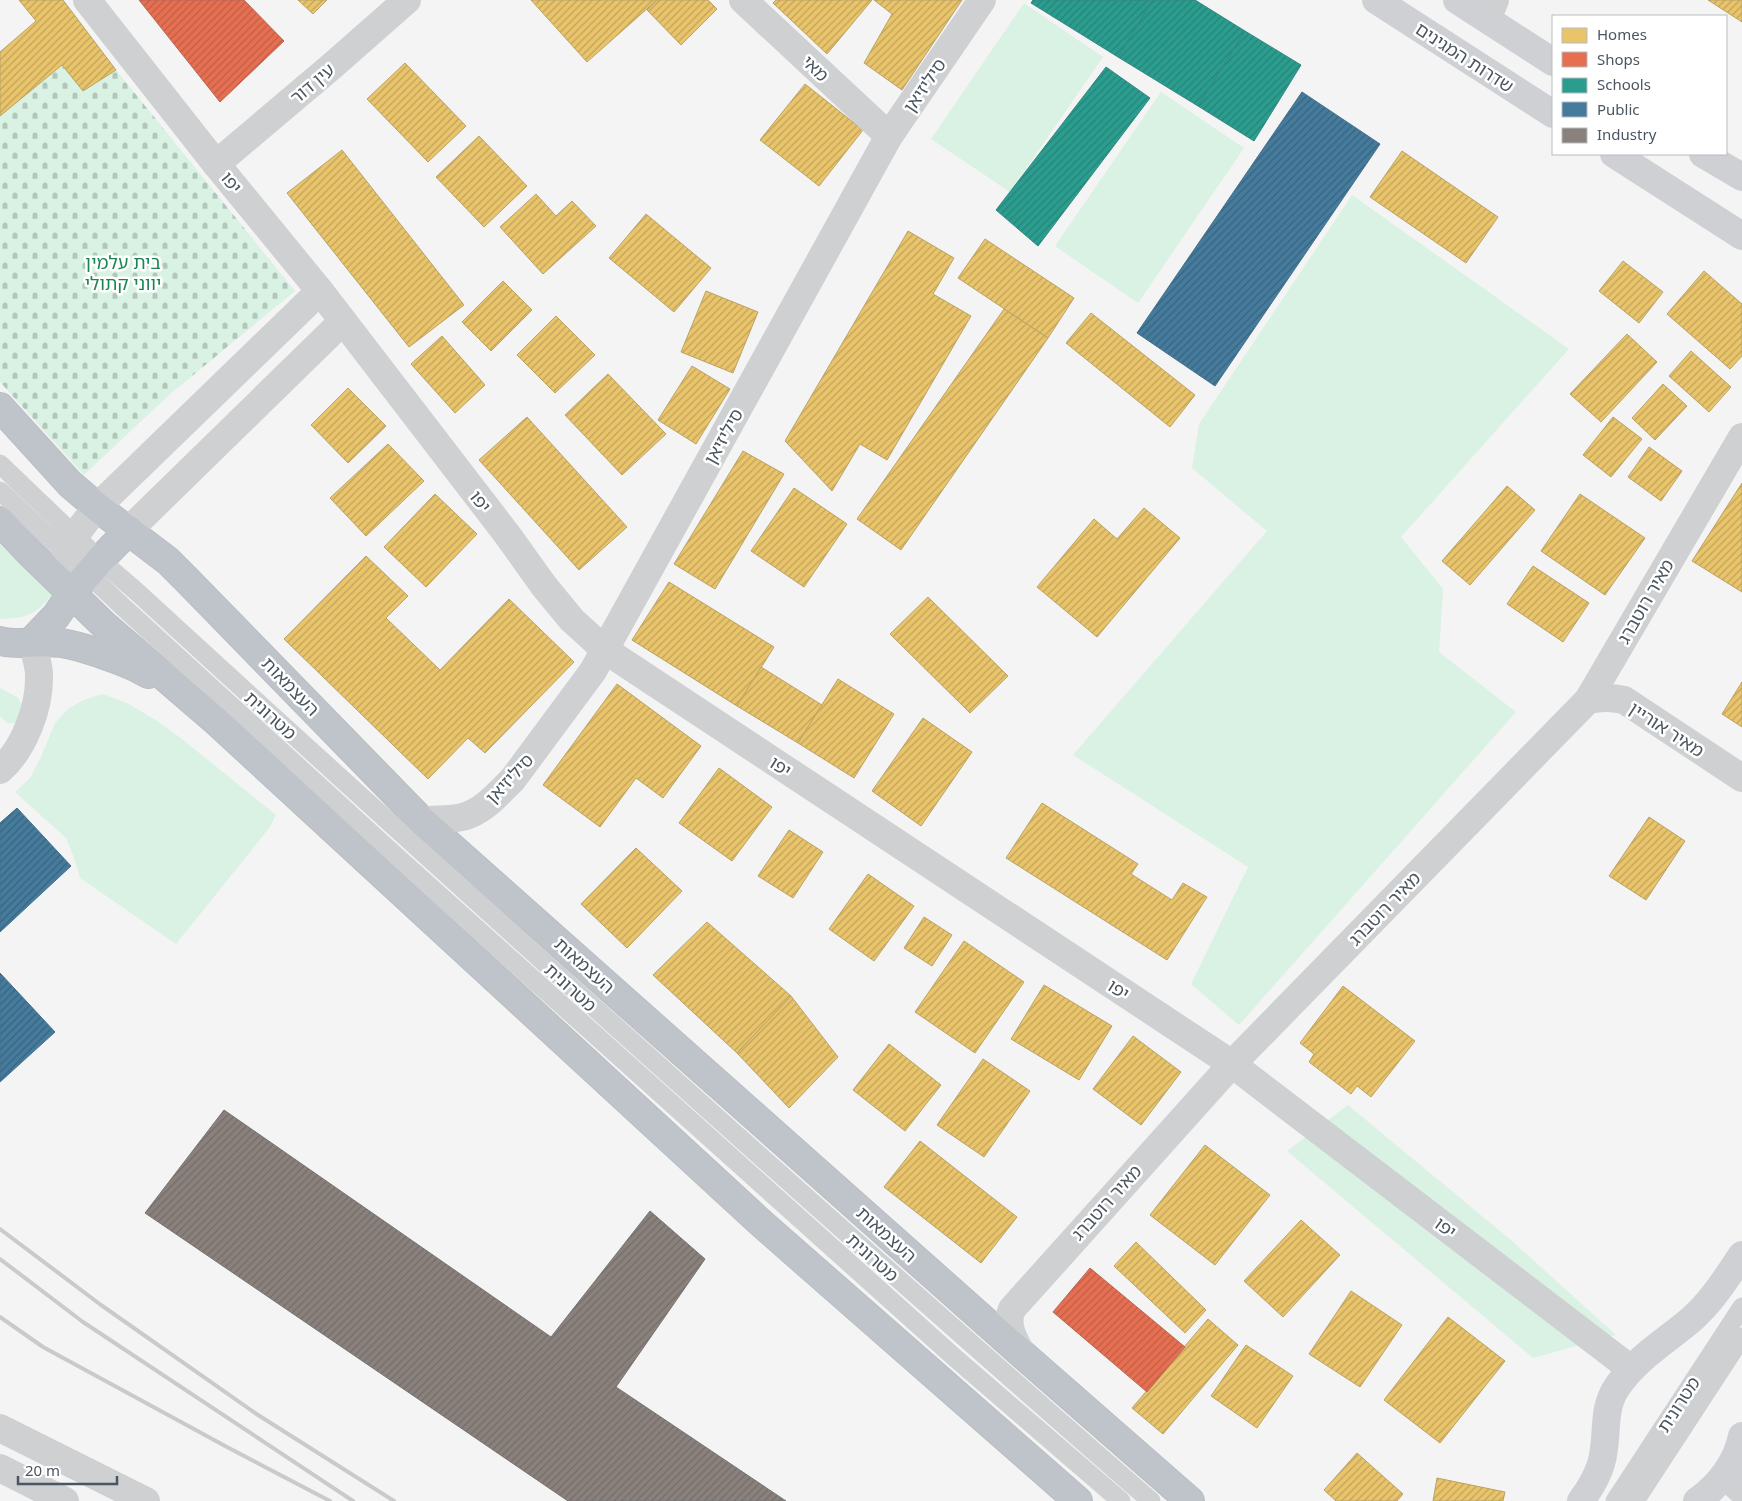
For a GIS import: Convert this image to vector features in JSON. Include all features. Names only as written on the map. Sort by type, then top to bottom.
[{"type":"highway","name":"העצמאות","points":[[0,407],[70,484],[168,561],[422,821],[1190,1501]]},
{"type":"highway","points":[[0,521],[86,576],[217,722],[761,1222],[1078,1501]]},
{"type":"highway","points":[[32,641],[56,616],[86,576],[129,530]]},
{"type":"highway","points":[[0,641],[14,644],[32,641],[62,643],[112,658],[144,671],[217,722]]},
{"type":"street","name":"יפו","points":[[88,0],[216,164],[320,291],[506,533],[544,586],[572,620],[605,650],[1232,1064],[1631,1368]]},
{"type":"street","name":"עין דור","points":[[216,164],[407,0]]},
{"type":"street","name":"מאי","points":[[743,0],[889,136]]},
{"type":"street","name":"סיליזיאן","points":[[422,821],[463,817],[475,812],[500,792],[513,779],[593,671],[889,136],[982,0]]},
{"type":"street","name":"שדרות המגינים","points":[[1376,0],[1552,113]]},
{"type":"street","points":[[1457,0],[1491,10],[1552,61]]},
{"type":"street","points":[[1616,155],[1742,236]]},
{"type":"street","points":[[1705,155],[1742,177]]},
{"type":"street","points":[[86,576],[66,584],[64,574],[70,545],[97,507],[320,291]]},
{"type":"street","points":[[129,530],[343,321]]},
{"type":"street","name":"מאיר רוטברג","points":[[1022,1354],[1012,1336],[1010,1324],[1012,1309],[1232,1064],[1588,700],[1742,437]]},
{"type":"street","points":[[0,770],[9,762],[33,717],[40,673],[32,641]]},
{"type":"street","name":"מאיר אוריין","points":[[1588,700],[1601,697],[1624,700],[1742,778]]},
{"type":"street","points":[[1581,1501],[1601,1465],[1608,1407],[1616,1388],[1631,1368],[1694,1316],[1716,1292],[1742,1255]]},
{"type":"street","points":[[0,1428],[146,1501]]},
{"type":"street","points":[[1696,1501],[1734,1483],[1733,1463],[1742,1436]]},
{"type":"street","points":[[0,1468],[65,1501]]},
{"type":"lane","name":"מטרונית","points":[[0,464],[70,545],[86,576],[397,858],[940,1344],[1121,1501]]},
{"type":"lane","name":"מטרונית","points":[[0,491],[70,545]]},
{"type":"lane","name":"מטרונית","points":[[86,576],[137,592],[425,856],[907,1288],[1151,1501]]},
{"type":"lane","name":"מטרונית","points":[[1615,1501],[1742,1307]]},
{"type":"lane","name":"מטרונית","points":[[1635,1501],[1742,1337]]},
{"type":"green space","points":[[1024,3],[1103,57],[1010,192],[931,139]]},
{"type":"green space","name":"בית עלמין יווני קתולי","points":[[62,65],[83,91],[116,70],[295,291],[169,395],[84,475],[0,382],[0,116]]},
{"type":"green space","points":[[1161,92],[1244,148],[1138,303],[1055,246]]},
{"type":"green space","points":[[1352,195],[1569,349],[1401,537],[1443,589],[1439,652],[1516,712],[1239,1025],[1191,984],[1248,867],[1073,755],[1267,531],[1192,468],[1199,424]]},
{"type":"green space","points":[[0,535],[55,591],[43,605],[26,616],[0,619]]},
{"type":"green space","points":[[0,688],[17,697],[24,707],[16,723],[7,723],[0,716]]},
{"type":"green space","points":[[103,694],[129,704],[157,721],[276,815],[270,827],[176,944],[80,878],[66,838],[15,792],[30,778],[55,723],[69,708],[86,699]]},
{"type":"green space","points":[[1348,1105],[1512,1241],[1616,1335],[1533,1358],[1287,1151]]},
{"type":"building: Homes","points":[[19,0],[63,0],[116,70],[83,91],[62,65],[0,116],[0,52],[36,21]]},
{"type":"building: Homes","points":[[298,0],[327,0],[313,14]]},
{"type":"building: Homes","points":[[531,0],[657,0],[587,62]]},
{"type":"building: Homes","points":[[657,0],[708,0],[717,9],[681,45],[647,10]]},
{"type":"building: Homes","points":[[776,0],[872,0],[827,54],[773,3]]},
{"type":"building: Homes","points":[[874,0],[962,0],[902,90],[864,63],[892,14]]},
{"type":"building: Homes","points":[[1708,0],[1742,0],[1742,22]]},
{"type":"building: Homes","points":[[405,63],[466,126],[428,162],[367,99]]},
{"type":"building: Homes","points":[[805,84],[863,130],[819,186],[760,140]]},
{"type":"building: Homes","points":[[479,136],[527,186],[484,227],[436,177]]},
{"type":"building: Homes","points":[[342,150],[464,305],[409,347],[287,193]]},
{"type":"building: Homes","points":[[1402,151],[1498,217],[1466,263],[1370,197]]},
{"type":"building: Homes","points":[[536,194],[556,216],[572,201],[596,226],[543,274],[500,227]]},
{"type":"building: Homes","points":[[646,214],[711,268],[674,312],[609,258]]},
{"type":"building: Homes","points":[[908,231],[954,258],[933,294],[971,316],[887,460],[860,444],[832,491],[785,441]]},
{"type":"building: Homes","points":[[985,239],[1074,298],[1048,338],[958,278]]},
{"type":"building: Homes","points":[[1623,261],[1663,292],[1639,323],[1599,291]]},
{"type":"building: Homes","points":[[1704,271],[1742,304],[1742,356],[1730,369],[1667,314]]},
{"type":"building: Homes","points":[[503,281],[532,310],[491,351],[462,322]]},
{"type":"building: Homes","points":[[706,291],[758,312],[733,373],[681,352]]},
{"type":"building: Homes","points":[[1004,309],[1048,338],[901,550],[857,519]]},
{"type":"building: Homes","points":[[1091,313],[1195,395],[1170,427],[1066,343]]},
{"type":"building: Homes","points":[[556,316],[595,355],[555,393],[517,355]]},
{"type":"building: Homes","points":[[1627,334],[1657,362],[1601,422],[1570,394]]},
{"type":"building: Homes","points":[[442,336],[485,385],[455,413],[411,364]]},
{"type":"building: Homes","points":[[1691,351],[1731,387],[1709,412],[1669,376]]},
{"type":"building: Homes","points":[[692,366],[730,389],[696,444],[658,420]]},
{"type":"building: Homes","points":[[608,374],[666,434],[622,475],[565,415]]},
{"type":"building: Homes","points":[[1663,384],[1687,406],[1655,440],[1632,418]]},
{"type":"building: Homes","points":[[348,388],[386,426],[348,463],[311,425]]},
{"type":"building: Homes","points":[[527,417],[627,527],[579,570],[479,460]]},
{"type":"building: Homes","points":[[1613,417],[1642,439],[1611,477],[1583,455]]},
{"type":"building: Homes","points":[[388,444],[424,481],[366,536],[330,498]]},
{"type":"building: Homes","points":[[1649,447],[1682,471],[1661,501],[1628,477]]},
{"type":"building: Homes","points":[[743,451],[784,474],[715,589],[674,564]]},
{"type":"building: Homes","points":[[1742,483],[1742,592],[1692,561]]},
{"type":"building: Homes","points":[[1507,486],[1535,510],[1470,585],[1442,561]]},
{"type":"building: Homes","points":[[794,488],[847,524],[804,587],[751,551]]},
{"type":"building: Homes","points":[[435,494],[477,534],[426,587],[384,547]]},
{"type":"building: Homes","points":[[1580,494],[1645,538],[1605,595],[1541,551]]},
{"type":"building: Homes","points":[[1144,508],[1180,538],[1097,637],[1037,587],[1094,519],[1117,539]]},
{"type":"building: Homes","points":[[366,556],[408,596],[386,618],[440,670],[509,599],[574,662],[485,753],[468,738],[428,779],[284,639]]},
{"type":"building: Homes","points":[[1533,566],[1589,603],[1563,642],[1507,604]]},
{"type":"building: Homes","points":[[669,582],[774,647],[737,706],[632,640]]},
{"type":"building: Homes","points":[[928,597],[1008,676],[970,713],[890,634]]},
{"type":"building: Homes","points":[[761,667],[822,705],[798,743],[737,706]]},
{"type":"building: Homes","points":[[838,679],[894,714],[854,778],[798,743]]},
{"type":"building: Homes","points":[[1742,682],[1742,727],[1722,714]]},
{"type":"building: Homes","points":[[617,684],[701,746],[663,798],[636,778],[600,827],[543,785]]},
{"type":"building: Homes","points":[[923,718],[972,752],[921,826],[872,791]]},
{"type":"building: Homes","points":[[719,768],[772,807],[732,861],[679,823]]},
{"type":"building: Homes","points":[[1042,803],[1138,864],[1131,874],[1172,900],[1183,883],[1207,897],[1167,960],[1006,858]]},
{"type":"building: Homes","points":[[1649,817],[1685,841],[1646,900],[1609,876]]},
{"type":"building: Homes","points":[[789,830],[823,852],[793,898],[758,876]]},
{"type":"building: Homes","points":[[636,848],[682,891],[627,948],[581,904]]},
{"type":"building: Homes","points":[[868,874],[914,906],[874,961],[829,929]]},
{"type":"building: Homes","points":[[924,917],[952,935],[932,966],[904,948]]},
{"type":"building: Homes","points":[[707,922],[791,996],[737,1053],[653,975]]},
{"type":"building: Homes","points":[[964,941],[1024,982],[975,1053],[915,1012]]},
{"type":"building: Homes","points":[[1044,985],[1112,1026],[1079,1080],[1011,1039]]},
{"type":"building: Homes","points":[[1343,986],[1415,1041],[1371,1097],[1357,1086],[1351,1094],[1309,1062],[1314,1054],[1300,1043]]},
{"type":"building: Homes","points":[[791,996],[838,1057],[789,1108],[737,1053]]},
{"type":"building: Homes","points":[[1133,1036],[1181,1072],[1141,1125],[1093,1089]]},
{"type":"building: Homes","points":[[889,1044],[941,1085],[905,1131],[853,1090]]},
{"type":"building: Homes","points":[[983,1059],[1030,1091],[984,1157],[937,1125]]},
{"type":"building: Homes","points":[[920,1141],[1017,1217],[981,1263],[884,1187]]},
{"type":"building: Homes","points":[[1205,1145],[1270,1195],[1215,1265],[1150,1215]]},
{"type":"building: Homes","points":[[1301,1220],[1340,1255],[1283,1317],[1244,1281]]},
{"type":"building: Homes","points":[[1136,1242],[1206,1310],[1185,1333],[1114,1266]]},
{"type":"building: Homes","points":[[1351,1291],[1402,1325],[1360,1387],[1309,1354]]},
{"type":"building: Homes","points":[[1448,1317],[1505,1361],[1440,1443],[1384,1400]]},
{"type":"building: Homes","points":[[1208,1319],[1238,1345],[1163,1434],[1132,1408]]},
{"type":"building: Homes","points":[[1246,1345],[1293,1376],[1257,1428],[1211,1396]]},
{"type":"building: Homes","points":[[1357,1453],[1403,1494],[1397,1501],[1336,1501],[1324,1490]]},
{"type":"building: Homes","points":[[1437,1478],[1505,1492],[1503,1501],[1433,1501]]},
{"type":"building: Shops","points":[[139,0],[244,0],[284,41],[220,102]]},
{"type":"building: Shops","points":[[1090,1268],[1185,1347],[1147,1392],[1053,1312]]},
{"type":"building: Schools","points":[[1033,0],[1153,0],[1118,57],[1031,3]]},
{"type":"building: Schools","points":[[1153,0],[1195,0],[1245,31],[1198,106],[1118,57]]},
{"type":"building: Schools","points":[[1245,31],[1301,65],[1254,141],[1198,106]]},
{"type":"building: Schools","points":[[1106,67],[1150,98],[1038,246],[996,210]]},
{"type":"building: Public","points":[[1302,92],[1380,144],[1215,386],[1137,333]]},
{"type":"building: Public","points":[[17,808],[71,866],[0,932],[0,823]]},
{"type":"building: Public","points":[[0,973],[55,1032],[0,1082]]},
{"type":"building: Industry","points":[[224,1110],[551,1337],[650,1211],[705,1259],[616,1387],[786,1501],[568,1501],[145,1213]]},
{"type":"railway","points":[[0,1229],[101,1305],[258,1415],[394,1501]]},
{"type":"railway","points":[[0,1259],[83,1322],[353,1501]]},
{"type":"railway","points":[[0,1317],[43,1347],[330,1501]]}]
